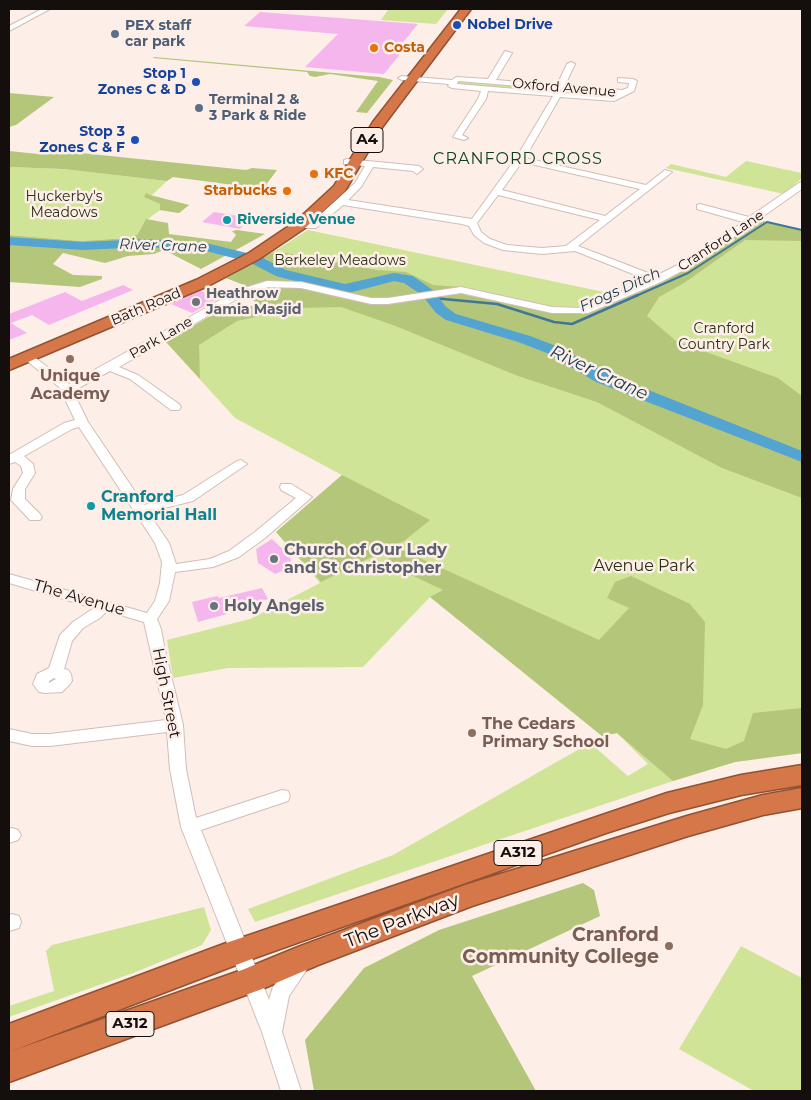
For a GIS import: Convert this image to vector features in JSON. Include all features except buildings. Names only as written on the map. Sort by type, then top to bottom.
[{"type":"highway","name":"Bath Road","points":[[407,79],[458,9]]},
{"type":"highway","name":"Bath Road","points":[[9,365],[191,288],[300,225],[334,195],[345,181],[364,129],[466,9]]},
{"type":"highway","name":"Bath Road","points":[[9,356],[241,260],[283,231],[307,211],[351,162]]},
{"type":"highway","name":"The Parkway","points":[[9,1067],[244,964],[667,803],[741,785],[802,775]]},
{"type":"highway","name":"The Parkway","points":[[9,1038],[108,1000],[244,964],[308,956],[466,897],[577,860],[763,805],[802,798]]},
{"type":"street","points":[[9,29],[47,9]]},
{"type":"street","points":[[491,81],[508,53]]},
{"type":"street","points":[[341,202],[471,223],[475,221],[520,159],[559,91],[571,64]]},
{"type":"street","name":"Oxford Avenue","points":[[407,79],[454,82],[456,79],[491,81],[614,98],[631,89],[636,81],[621,80]]},
{"type":"street","name":"Oxford Avenue","points":[[454,82],[452,86],[559,91]]},
{"type":"street","points":[[464,138],[457,136],[482,99],[485,88]]},
{"type":"street","points":[[520,159],[648,188]]},
{"type":"street","points":[[351,162],[419,169]]},
{"type":"street","points":[[300,225],[313,226],[341,202],[358,185],[371,164]]},
{"type":"street","points":[[570,247],[668,172]]},
{"type":"street","name":"Cranford Lane","points":[[461,290],[552,310],[577,312],[596,307],[657,280],[705,254],[802,185]]},
{"type":"street","points":[[497,192],[608,219]]},
{"type":"street","points":[[700,207],[752,221]]},
{"type":"street","points":[[471,223],[477,233],[487,241],[506,248],[542,251],[570,247],[657,280]]},
{"type":"street","name":"Park Lane","points":[[67,388],[110,367],[242,292],[267,284],[300,285],[371,301],[388,301],[461,290]]},
{"type":"street","points":[[28,357],[61,381],[67,388],[82,422],[162,543],[169,562],[168,569],[162,601],[158,610],[150,619]]},
{"type":"street","points":[[110,367],[134,377],[175,407]]},
{"type":"street","points":[[12,458],[68,426],[82,422]]},
{"type":"street","points":[[12,458],[27,464],[29,472],[19,489],[18,500],[35,517]]},
{"type":"street","points":[[140,510],[188,498],[241,464]]},
{"type":"street","points":[[168,569],[213,563],[234,554],[305,497],[286,487]]},
{"type":"street","name":"The Avenue","points":[[9,578],[150,619]]},
{"type":"street","points":[[56,672],[65,639],[78,625],[95,615],[105,605]]},
{"type":"street","name":"High Street","points":[[150,619],[154,629],[156,646],[176,725],[178,769],[190,827],[272,1032],[291,1091]]},
{"type":"street","points":[[9,735],[32,740],[50,740],[176,725]]},
{"type":"street","points":[[190,827],[282,796]]},
{"type":"street","points":[[272,1032],[280,993],[308,956]]},
{"type":"green space","points":[[377,9],[448,9],[436,24],[381,20],[388,10]]},
{"type":"green space","points":[[154,57],[379,77],[393,80],[367,113],[356,112],[378,81],[330,74],[315,77],[310,76],[307,72]]},
{"type":"green space","points":[[459,80],[617,93],[610,97],[456,85]]},
{"type":"green space","points":[[9,93],[54,97],[16,125],[9,127]]},
{"type":"green space","points":[[52,150],[246,170],[252,168],[277,170],[263,189],[173,177],[167,181],[63,169],[9,167],[9,151],[38,154]]},
{"type":"green space","points":[[746,161],[802,173],[802,178],[784,194],[666,168],[671,164],[726,177]]},
{"type":"green space","name":"Huckerby's Meadows","points":[[9,167],[63,169],[167,181],[151,196],[189,205],[179,213],[160,210],[144,222],[137,235],[128,238],[81,241],[9,235]]},
{"type":"green space","points":[[146,193],[189,205],[179,213],[160,210],[160,204],[144,197]]},
{"type":"green space","points":[[146,219],[168,223],[169,234],[231,242],[236,235],[232,231],[265,234],[201,269],[164,250],[154,254],[128,256],[105,263],[63,253],[53,264],[73,275],[102,276],[102,279],[80,287],[9,282],[9,235],[81,241],[128,238],[137,235]]},
{"type":"green space","name":"Cranford Country Park","points":[[759,220],[802,230],[802,453],[466,295],[549,312],[587,312],[607,306],[666,279]]},
{"type":"green space","points":[[759,220],[802,230],[802,241],[745,240],[684,283],[659,297],[647,316],[676,341],[778,378],[802,396],[802,498],[722,468],[597,402],[518,376],[393,325],[341,307],[298,308],[237,321],[199,345],[200,379],[166,342],[217,312],[257,305],[249,294],[249,287],[226,278],[275,251],[377,270],[406,272],[433,285],[461,287],[466,295],[549,312],[580,313],[607,306],[666,279]]},
{"type":"green space","name":"Berkeley Meadows","points":[[308,230],[609,293],[576,309],[552,308],[261,260]]},
{"type":"green space","name":"Avenue Park","points":[[253,265],[802,460],[802,753],[735,762],[673,781],[255,922],[248,909],[393,855],[590,743],[628,776],[648,764],[617,733],[602,736],[430,597],[363,667],[228,668],[173,678],[167,640],[250,619],[320,583],[276,532],[342,475],[235,418],[166,342],[217,312],[257,305],[249,294],[249,287],[226,278]]},
{"type":"green space","points":[[342,475],[430,520],[404,541],[321,582],[276,532]]},
{"type":"green space","points":[[400,549],[599,640],[629,608],[607,598],[615,582],[631,576],[690,604],[705,622],[703,705],[690,739],[726,749],[744,741],[753,713],[802,708],[802,753],[735,762],[673,781],[617,733],[602,736],[430,597],[443,590],[384,562]]},
{"type":"green space","points":[[583,883],[594,890],[600,916],[472,976],[536,1091],[314,1091],[305,1040],[364,968],[439,930]]},
{"type":"green space","points":[[204,907],[211,930],[202,945],[133,973],[9,1017],[9,1006],[54,991],[46,951],[52,945]]},
{"type":"green space","points":[[741,946],[802,978],[802,1091],[754,1091],[679,1049]]},
{"type":"waterway","name":"Frogs Ditch","points":[[636,296],[688,273],[767,222],[802,230]]},
{"type":"waterway","name":"River Crane","points":[[9,241],[83,246],[145,243],[206,247],[254,259],[281,273],[345,289],[394,277],[408,279],[425,291]]},
{"type":"waterway","name":"River Crane","points":[[429,294],[441,310],[451,317],[524,339],[553,350],[602,378],[802,457]]},
{"type":"waterway","name":"Frogs Ditch","points":[[433,298],[497,304],[554,322],[572,324],[638,295]]},
{"type":"place","name":"Nobel Drive","points":[[457,25]]},
{"type":"place","name":"PEX staff car park","points":[[115,34]]},
{"type":"place","name":"Costa","points":[[374,48]]},
{"type":"place","name":"Stop 1 Zones C & D","points":[[196,82]]},
{"type":"place","name":"Terminal 2 & 3 Park & Ride","points":[[199,108]]},
{"type":"place","name":"Stop 3 Zones C & F","points":[[135,140]]},
{"type":"place","name":"KFC","points":[[314,174]]},
{"type":"place","name":"Starbucks","points":[[287,191]]},
{"type":"place","name":"Riverside Venue","points":[[227,220]]},
{"type":"place","name":"Heathrow Jamia Masjid","points":[[196,302]]},
{"type":"place","name":"Unique Academy","points":[[70,359]]},
{"type":"place","name":"Cranford Memorial Hall","points":[[91,506]]},
{"type":"place","name":"Church of Our Lady and St Christopher","points":[[274,559]]},
{"type":"place","name":"Holy Angels","points":[[214,606]]},
{"type":"place","name":"The Cedars Primary School","points":[[472,733]]},
{"type":"place","name":"Cranford Community College","points":[[669,946]]},
{"type":"district","name":"CRANFORD CROSS","points":[[518,159]]}]
